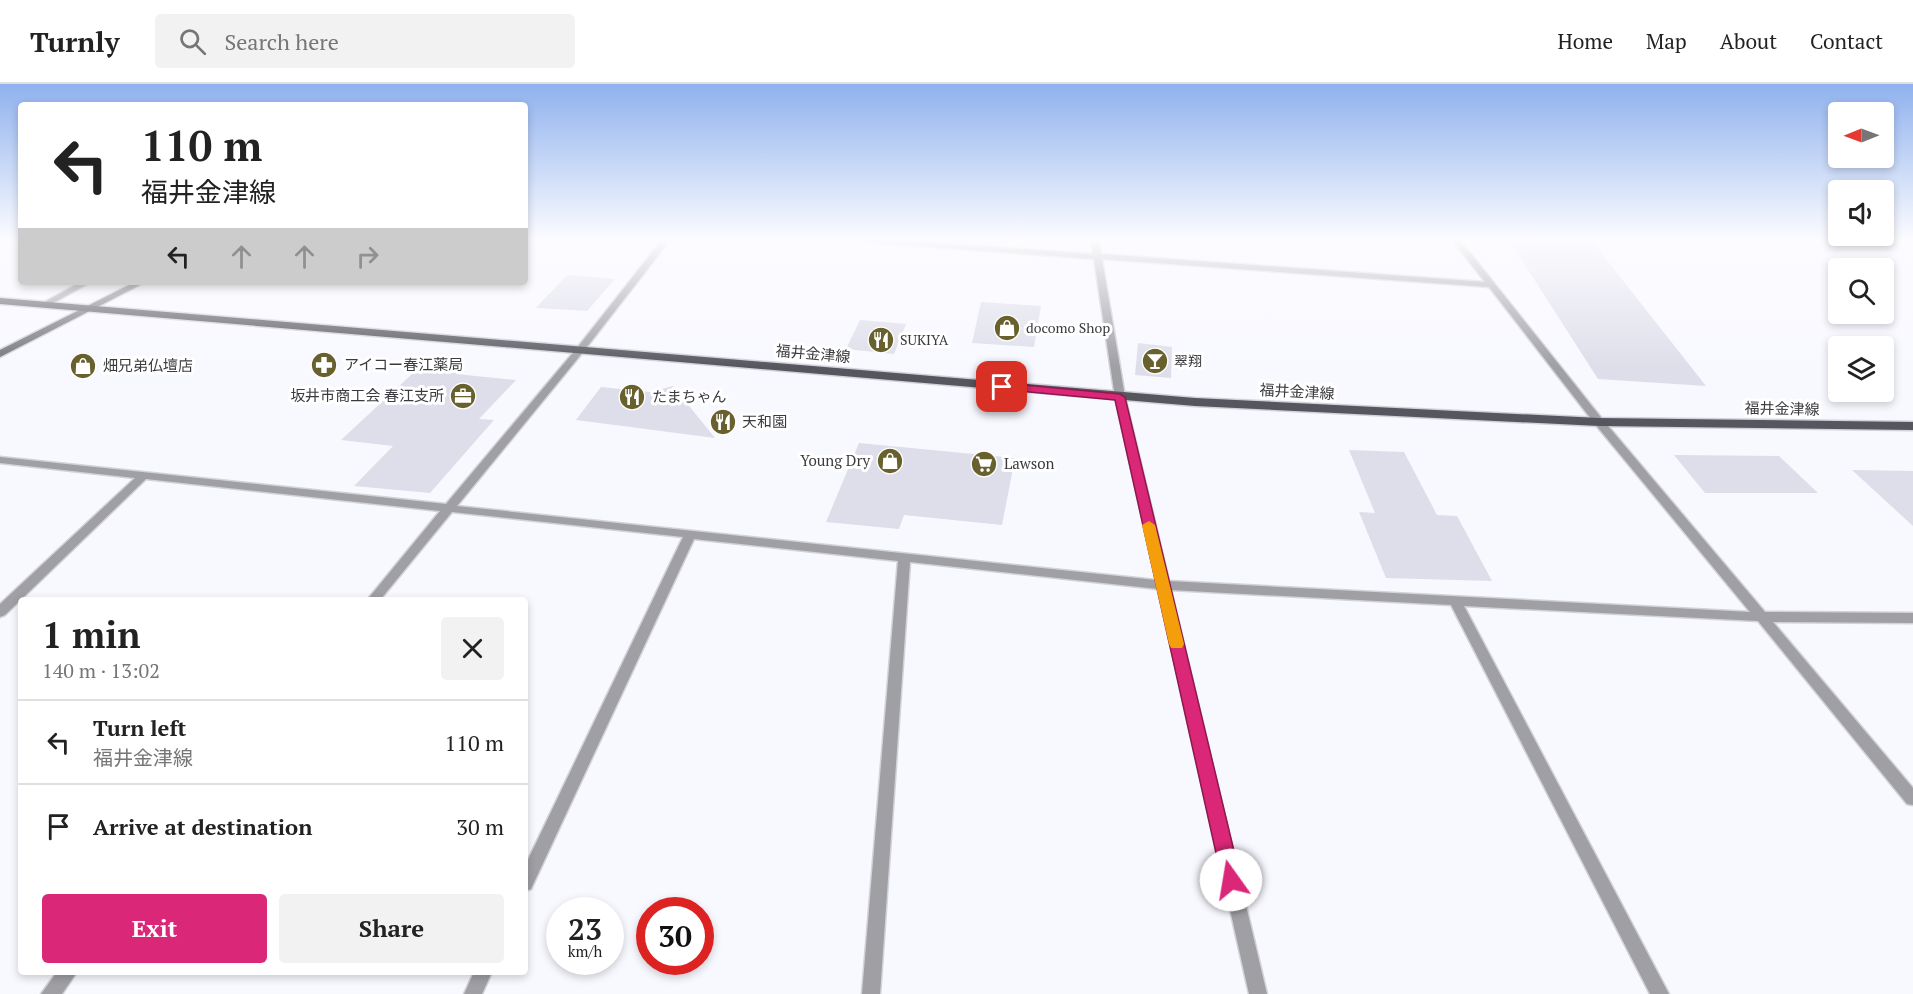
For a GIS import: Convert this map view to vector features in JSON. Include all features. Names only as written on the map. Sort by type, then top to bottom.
[{"type":"main road","points":[[0,354],[136,285]]},
{"type":"main road","name":"福井金津線","points":[[0,301],[1120,397],[1321,410],[1599,422],[1913,426]]},
{"type":"street","points":[[375,597],[580,350],[633,282]]},
{"type":"street","points":[[1101,282],[1120,397],[1258,994]]},
{"type":"street","points":[[1459,282],[1492,285]]},
{"type":"street","points":[[1490,282],[1599,422],[1913,799]]},
{"type":"street","points":[[43,304],[81,285]]},
{"type":"street","points":[[0,460],[1162,585],[1761,617],[1913,618]]},
{"type":"street","points":[[0,612],[143,476]]},
{"type":"street","points":[[528,878],[690,535]]},
{"type":"street","points":[[871,994],[904,558]]},
{"type":"street","points":[[1455,601],[1660,994]]},
{"type":"street","points":[[50,994],[66,975]]},
{"type":"street","points":[[473,994],[482,975]]},
{"type":"building","points":[[560,282],[612,282],[587,311],[536,308]]},
{"type":"building","points":[[1536,282],[1624,282],[1706,386],[1598,379]]},
{"type":"building","points":[[981,302],[1041,306],[1034,347],[972,343]]},
{"type":"building","points":[[860,320],[906,324],[894,354],[846,349]]},
{"type":"building","points":[[1138,343],[1172,347],[1171,378],[1135,375]]},
{"type":"building","points":[[426,361],[465,364],[456,374],[516,380],[479,419],[494,420],[430,493],[354,486],[393,446],[341,440]]},
{"type":"building","points":[[673,386],[715,438],[576,420],[601,387],[650,392]]},
{"type":"building","points":[[859,443],[1015,458],[1002,525],[904,515],[899,529],[826,522]]},
{"type":"building","points":[[1349,450],[1404,452],[1437,515],[1457,516],[1492,581],[1386,578],[1359,512],[1375,513]]},
{"type":"building","points":[[1674,455],[1779,456],[1818,493],[1705,493]]},
{"type":"building","points":[[1852,470],[1913,471],[1913,526]]},
{"type":"slow traffic","points":[[1149,525],[1176,644]]},
{"type":"place","name":"docomo Shop","points":[[1007,328]]},
{"type":"place","name":"SUKIYA","points":[[881,340]]},
{"type":"place","name":"翠翔","points":[[1155,361]]},
{"type":"place","name":"アイコー春江薬局","points":[[324,365]]},
{"type":"place","name":"畑兄弟仏壇店","points":[[83,366]]},
{"type":"place","name":"坂井市商工会 春江支所","points":[[463,396]]},
{"type":"place","name":"たまちゃん","points":[[632,397]]},
{"type":"place","name":"天和園","points":[[723,422]]},
{"type":"place","name":"Young Dry","points":[[890,461]]},
{"type":"place","name":"Lawson","points":[[984,464]]},
{"type":"route","points":[[1002,387],[1120,397],[1231,880]]}]
